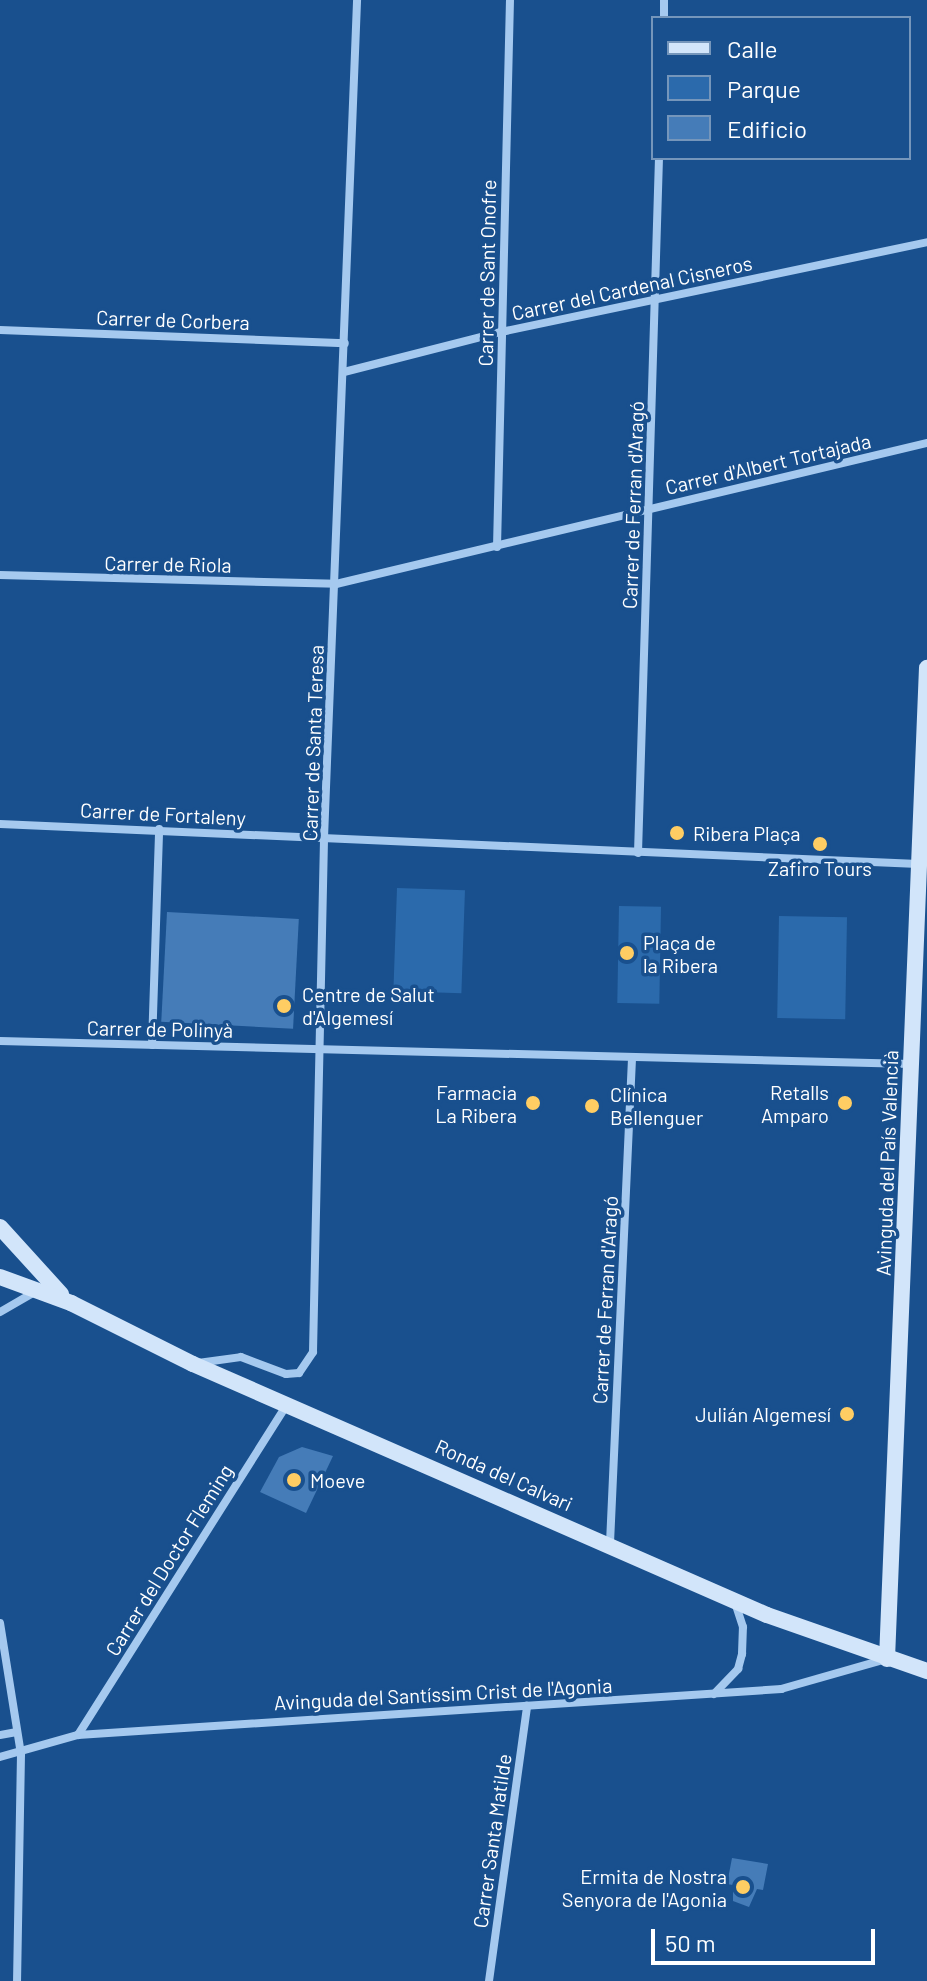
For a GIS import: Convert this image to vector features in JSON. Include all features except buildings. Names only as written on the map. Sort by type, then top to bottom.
[{"type":"street","name":"Carrer de Santa Teresa","points":[[193,1364],[241,1357],[286,1374],[299,1373],[313,1352],[324,838],[357,0]]},
{"type":"street","name":"Carrer de Sant Onofre","points":[[497,547],[510,0]]},
{"type":"street","name":"Carrer de Ferran d'Aragó","points":[[638,853],[659,160]]},
{"type":"street","name":"Carrer del Cardenal Cisneros","points":[[344,372],[501,332],[927,242]]},
{"type":"street","name":"Carrer de Corbera","points":[[0,330],[345,343]]},
{"type":"street","name":"Carrer d'Albert Tortajada","points":[[336,584],[927,443]]},
{"type":"street","name":"Carrer de Riola","points":[[0,575],[336,584]]},
{"type":"street","name":"Avinguda del País Valencià","points":[[887,1659],[911,1064],[920,1013],[922,896],[919,864],[927,668]]},
{"type":"street","name":"Carrer de Fortaleny","points":[[0,824],[324,838]]},
{"type":"street","points":[[152,1045],[159,829]]},
{"type":"street","points":[[324,838],[919,864]]},
{"type":"street","name":"Carrer de Polinyà","points":[[0,1041],[318,1049]]},
{"type":"street","points":[[318,1049],[911,1064]]},
{"type":"street","name":"Carrer de Ferran d'Aragó","points":[[610,1543],[632,1058]]},
{"type":"street","name":"Ronda del Calvari","points":[[0,1227],[71,1303]]},
{"type":"street","name":"Ronda del Calvari","points":[[0,1277],[71,1303],[193,1364],[610,1543],[734,1600],[887,1659],[927,1671]]},
{"type":"street","points":[[0,1312],[40,1290]]},
{"type":"street","name":"Carrer del Doctor Fleming","points":[[78,1735],[287,1403]]},
{"type":"street","points":[[714,1694],[738,1669],[742,1654],[743,1627],[734,1600]]},
{"type":"street","points":[[0,1623],[21,1754],[17,1981]]},
{"type":"street","name":"Avinguda del Santíssim Crist de l'Agonia","points":[[0,1757],[21,1754],[78,1735],[714,1694],[794,1686],[887,1659]]},
{"type":"street","name":"Carrer Santa Matilde","points":[[489,1981],[527,1706]]},
{"type":"street","points":[[0,1735],[17,1732]]},
{"type":"green space","points":[[397,888],[465,890],[461,993],[393,991]]},
{"type":"green space","points":[[619,906],[661,907],[659,1004],[617,1003]]},
{"type":"green space","points":[[779,916],[847,917],[845,1019],[777,1018]]},
{"type":"place","name":"Ribera Plaça","points":[[677,833]]},
{"type":"place","name":"Zafiro Tours","points":[[820,844]]},
{"type":"place","name":"Plaça de la Ribera","points":[[627,953]]},
{"type":"place","name":"Centre de Salut d'Algemesí","points":[[284,1006]]},
{"type":"place","name":"Farmacia La Ribera","points":[[533,1103]]},
{"type":"place","name":"Retalls Amparo","points":[[845,1103]]},
{"type":"place","name":"Clínica Bellenguer","points":[[592,1106]]},
{"type":"place","name":"Julián Algemesí","points":[[847,1414]]},
{"type":"place","name":"Moeve","points":[[294,1480]]},
{"type":"place","name":"Ermita de Nostra Senyora de l'Agonia","points":[[743,1887]]}]
